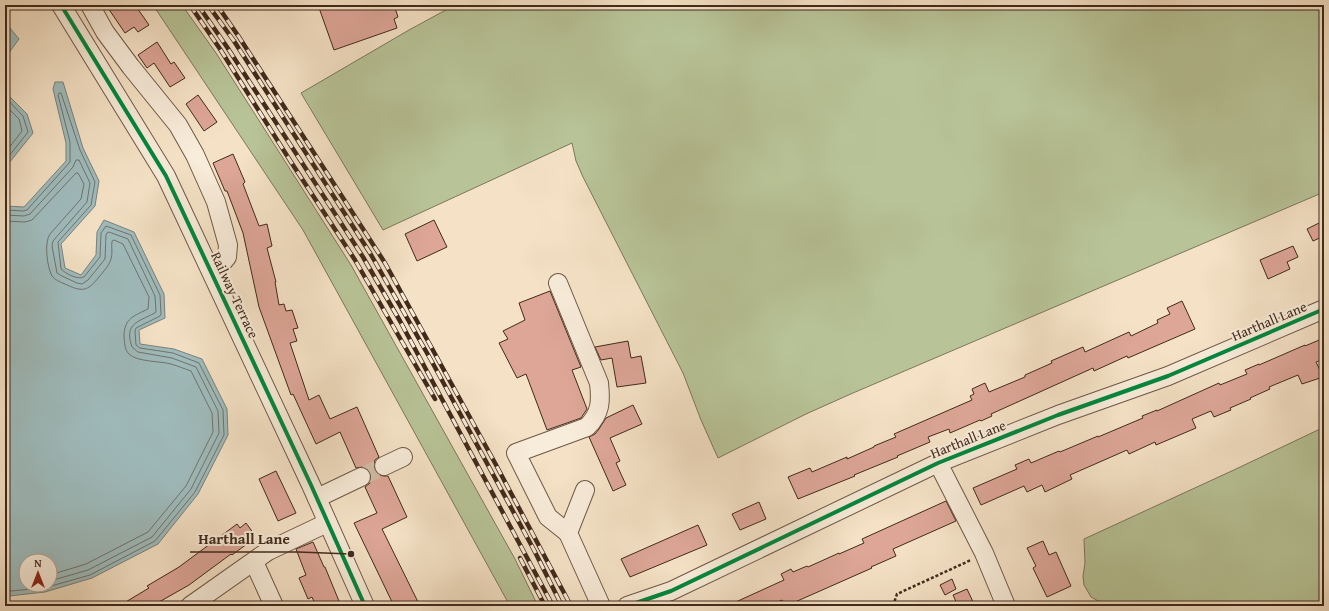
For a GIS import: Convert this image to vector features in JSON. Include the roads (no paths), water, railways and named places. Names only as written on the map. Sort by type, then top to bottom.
[{"type":"street","name":"Railway Terrace","points":[[61,5],[166,176],[317,498],[365,606]]},
{"type":"street","points":[[90,5],[105,32],[178,125],[195,155],[216,202],[228,245],[226,257],[222,263],[210,268]]},
{"type":"street","points":[[558,283],[599,383],[601,399],[599,409],[594,421],[587,427],[516,453],[548,518],[568,533],[601,606]]},
{"type":"street","name":"Harthall Lane","points":[[627,606],[671,591],[938,463],[1058,415],[1168,376],[1324,309]]},
{"type":"street","points":[[384,466],[403,457]]},
{"type":"street","points":[[938,463],[984,554],[1006,606]]},
{"type":"street","points":[[317,498],[361,477]]},
{"type":"street","points":[[568,533],[586,490]]},
{"type":"street","points":[[190,606],[268,551],[327,523]]},
{"type":"street","points":[[254,562],[274,606]]},
{"type":"water","points":[[5,22],[19,39],[5,58]]},
{"type":"water","points":[[55,82],[63,82],[83,148],[99,181],[95,206],[61,244],[65,268],[81,275],[96,255],[97,232],[104,220],[134,232],[164,294],[165,318],[139,330],[140,344],[174,349],[202,359],[227,409],[228,435],[198,494],[158,544],[92,578],[58,588],[58,553],[18,553],[18,593],[36,593],[9,596],[5,592],[5,205],[24,207],[66,161],[66,143],[53,89]]},
{"type":"water","points":[[5,92],[27,114],[33,133],[5,168]]},
{"type":"tunnel","points":[[361,477],[384,466]]},
{"type":"railway","points":[[190,5],[220,49],[355,260],[435,399]]},
{"type":"railway","points":[[198,5],[227,47],[363,257],[400,321],[553,606]]},
{"type":"railway","points":[[208,5],[234,41],[370,253],[431,360],[534,550],[562,606]]},
{"type":"railway","points":[[217,5],[385,263],[495,463],[571,606]]},
{"type":"railway","points":[[520,558],[545,606]]},
{"type":"place","name":"Harthall Lane","points":[[351,554]]}]
